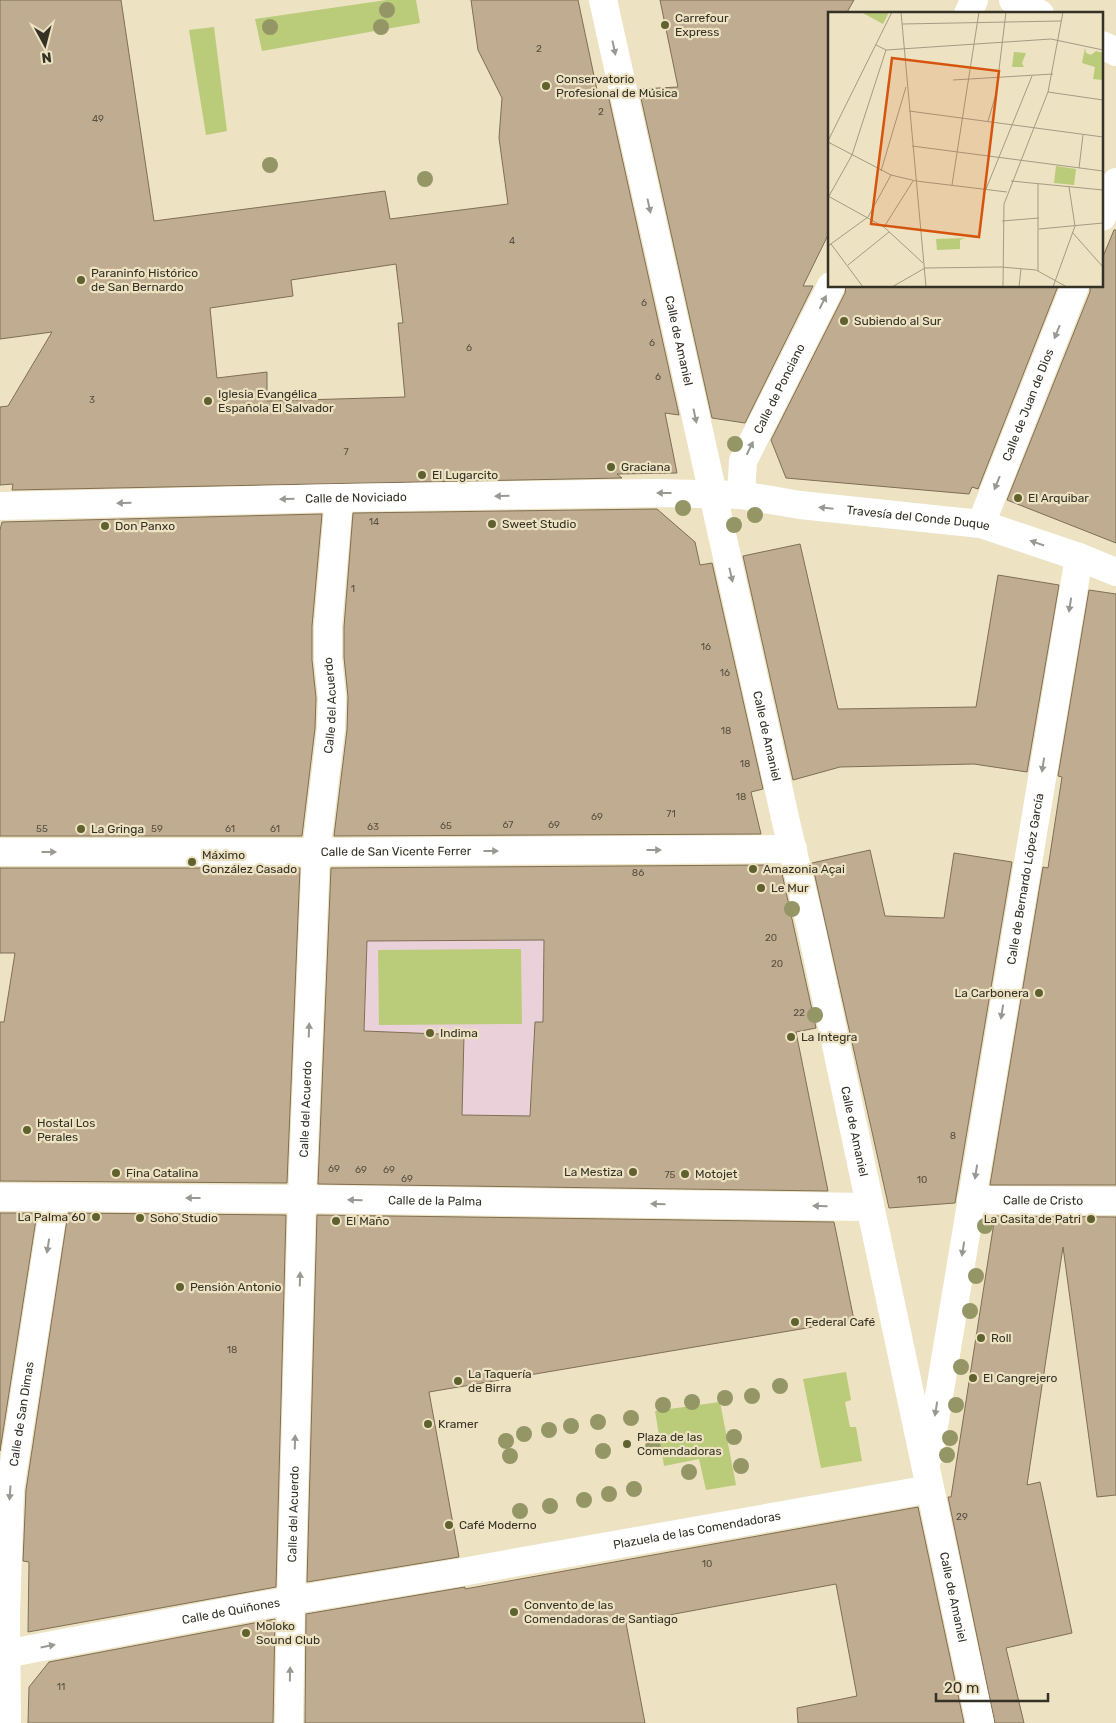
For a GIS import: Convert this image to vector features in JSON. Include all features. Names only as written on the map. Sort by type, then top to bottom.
[{"type":"street","name":"Calle de Amaniel","points":[[603,0],[816,951],[980,1723]]},
{"type":"street","points":[[969,12],[974,0]]},
{"type":"street","points":[[1013,0],[1036,12]]},
{"type":"street","points":[[1104,46],[1116,52]]},
{"type":"street","points":[[1104,212],[1116,182]]},
{"type":"street","name":"Calle de Ponciano","points":[[741,495],[743,461],[830,288]]},
{"type":"street","name":"Calle de Juan de Dios","points":[[981,524],[1074,288]]},
{"type":"street","name":"Travesía del Conde Duque","points":[[713,493],[741,495],[800,505],[981,524],[1116,572]]},
{"type":"street","name":"Calle de Noviciado","points":[[0,506],[339,498],[713,493]]},
{"type":"street","name":"Calle del Acuerdo","points":[[289,1723],[302,1199],[316,852],[331,729],[332,697],[328,658],[328,626],[339,498]]},
{"type":"street","name":"Calle de Bernardo López García","points":[[971,1200],[1078,557]]},
{"type":"street","name":"Calle de San Vicente Ferrer","points":[[0,852],[793,849]]},
{"type":"street","name":"Calle de la Palma","points":[[0,1197],[869,1207]]},
{"type":"street","name":"Calle de San Dimas","points":[[7,1723],[3,1654],[10,1489],[56,1198]]},
{"type":"street","name":"Calle de Amaniel","points":[[928,1480],[971,1200]]},
{"type":"street","name":"Calle de Cristo","points":[[971,1200],[1116,1201]]},
{"type":"street","name":"Plazuela de las Comendadoras","points":[[462,1572],[928,1480]]},
{"type":"street","name":"Calle de Quiñones","points":[[3,1654],[462,1572]]},
{"type":"shaded area","name":"Indima","points":[[573,866],[574,1022],[535,1022],[528,1181],[325,1059],[333,868]]},
{"type":"green space","points":[[387,0],[416,0],[420,23],[262,51],[255,19]]},
{"type":"green space","points":[[214,27],[227,131],[206,135],[189,30]]},
{"type":"green space","points":[[521,949],[522,1024],[379,1025],[378,950]]},
{"type":"green space","points":[[846,1372],[851,1400],[845,1402],[850,1427],[856,1427],[862,1461],[821,1468],[803,1379]]},
{"type":"green space","points":[[720,1402],[736,1485],[706,1490],[699,1459],[664,1466],[655,1411]]},
{"type":"building","points":[[0,0],[121,0],[154,221],[385,191],[390,219],[508,204],[499,138],[502,98],[478,50],[471,0],[578,0],[597,90],[607,90],[679,415],[665,413],[677,473],[617,474],[622,478],[12,490],[13,484],[0,485],[0,407],[8,406],[52,332],[0,339]],"holes":[[[396,264],[403,323],[398,323],[405,397],[267,401],[267,372],[217,378],[210,308],[293,296],[291,280]]]},
{"type":"building","points":[[660,0],[854,0],[847,12],[828,12],[828,235],[803,286],[813,286],[745,423],[712,418],[639,89],[678,87]]},
{"type":"building","points":[[1114,230],[1116,230],[1116,543],[1007,500],[1090,288],[1104,288],[1104,254]]},
{"type":"building","points":[[846,288],[1057,288],[978,489],[972,487],[969,494],[786,478],[771,440],[845,293]]},
{"type":"building","points":[[657,509],[695,542],[700,565],[712,563],[763,789],[751,792],[761,834],[334,836],[347,730],[348,697],[344,657],[344,627],[353,513]]},
{"type":"building","points":[[322,514],[312,626],[312,660],[316,698],[315,728],[302,836],[0,836],[0,530],[2,522]]},
{"type":"building","points":[[800,544],[838,709],[976,707],[998,575],[1059,585],[1027,772],[974,764],[840,767],[793,780],[743,556]]},
{"type":"building","points":[[1089,590],[1116,594],[1116,1185],[990,1185],[1043,867],[1048,868],[1062,777],[1058,776]]},
{"type":"building","points":[[870,850],[885,916],[944,918],[954,853],[1012,862],[955,1203],[889,1208],[812,863]]},
{"type":"building","points":[[768,865],[769,872],[781,869],[816,1028],[796,1032],[828,1191],[318,1184],[331,868]],"holes":[[[544,940],[543,1022],[535,1022],[530,1116],[462,1115],[464,1035],[364,1031],[367,941]]]},
{"type":"building","points":[[0,868],[300,868],[287,1183],[0,1181],[0,1022],[4,1022],[15,953],[0,953]]},
{"type":"building","points":[[0,1213],[37,1213],[0,1451]]},
{"type":"building","points":[[68,1213],[286,1215],[276,1587],[28,1632],[29,1562],[23,1561],[26,1490]]},
{"type":"building","points":[[317,1215],[834,1222],[854,1320],[429,1392],[459,1557],[307,1582]]},
{"type":"building","points":[[995,1216],[1116,1217],[1116,1495],[1097,1497],[1063,1247],[1027,1485],[1040,1482],[1072,1633],[1006,1648],[1024,1723],[995,1723],[948,1497],[951,1497]]},
{"type":"building","name":"Convento de las Comendadoras de Santiago","points":[[918,1507],[964,1723],[798,1723],[797,1708],[857,1696],[836,1584],[626,1623],[645,1723],[305,1723],[306,1614],[465,1587],[465,1589]]},
{"type":"building","points":[[275,1619],[273,1723],[28,1723],[29,1687],[49,1662]]},
{"type":"place","name":"Carrefour Express","points":[[665,25]]},
{"type":"place","name":"Conservatorio Profesional de Música","points":[[546,86]]},
{"type":"place","name":"Paraninfo Histórico de San Bernardo","points":[[81,280]]},
{"type":"place","name":"Subiendo al Sur","points":[[844,321]]},
{"type":"place","name":"Iglesia Evangélica Española El Salvador","points":[[208,401]]},
{"type":"place","name":"Graciana","points":[[611,467]]},
{"type":"place","name":"El Lugarcito","points":[[422,475]]},
{"type":"place","name":"El Arquibar","points":[[1018,498]]},
{"type":"place","name":"Sweet Studio","points":[[492,524]]},
{"type":"place","name":"Don Panxo","points":[[105,526]]},
{"type":"place","name":"La Gringa","points":[[81,829]]},
{"type":"place","name":"Máximo González Casado","points":[[192,862]]},
{"type":"place","name":"Amazonia Açai","points":[[753,869]]},
{"type":"place","name":"Le Mur","points":[[761,888]]},
{"type":"place","name":"La Carbonera","points":[[1039,993]]},
{"type":"place","name":"Indima","points":[[430,1033]]},
{"type":"place","name":"La Integra","points":[[791,1037]]},
{"type":"place","name":"Hostal Los Perales","points":[[27,1130]]},
{"type":"place","name":"La Mestiza","points":[[633,1172]]},
{"type":"place","name":"Fina Catalina","points":[[116,1173]]},
{"type":"place","name":"Motojet","points":[[685,1174]]},
{"type":"place","name":"La Palma 60","points":[[96,1217]]},
{"type":"place","name":"Soho Studio","points":[[140,1218]]},
{"type":"place","name":"La Casita de Patri","points":[[1091,1219]]},
{"type":"place","name":"El Maño","points":[[336,1221]]},
{"type":"place","name":"Pensión Antonio","points":[[180,1287]]},
{"type":"place","name":"Federal Café","points":[[795,1322]]},
{"type":"place","name":"Roll","points":[[981,1338]]},
{"type":"place","name":"El Cangrejero","points":[[973,1378]]},
{"type":"place","name":"La Taquería de Birra","points":[[458,1381]]},
{"type":"place","name":"Kramer","points":[[428,1424]]},
{"type":"place","name":"Plaza de las Comendadoras","points":[[627,1444]]},
{"type":"place","name":"Café Moderno","points":[[449,1525]]},
{"type":"place","name":"Convento de las Comendadoras de Santiago","points":[[514,1612]]},
{"type":"place","name":"Moloko Sound Club","points":[[246,1633]]}]
